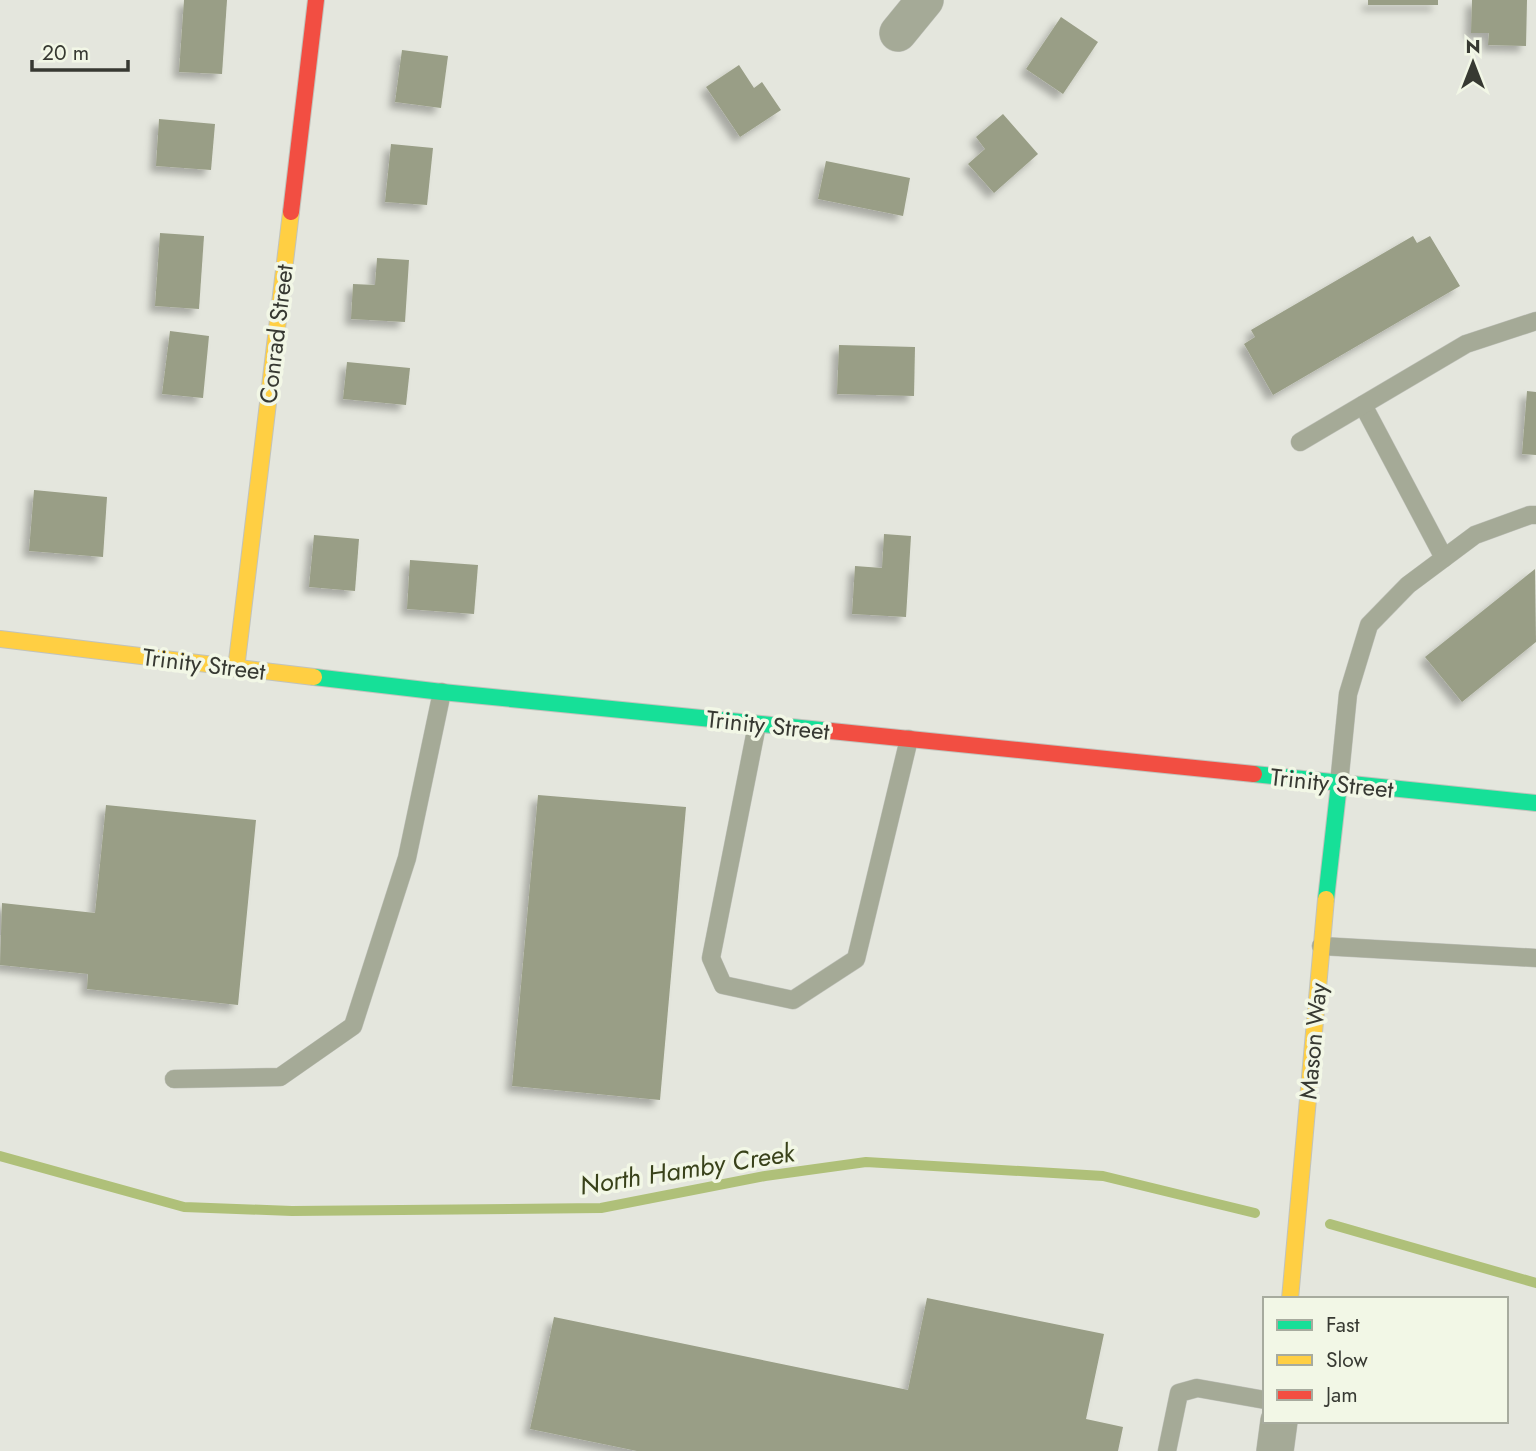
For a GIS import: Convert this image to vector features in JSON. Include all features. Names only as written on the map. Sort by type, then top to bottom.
[{"type":"street","name":"Conrad Street","points":[[236,669],[316,0]]},
{"type":"street","points":[[898,33],[925,0]]},
{"type":"street","name":"Trinity Street","points":[[0,639],[442,692],[1536,803]]},
{"type":"street","name":"Mason Way","points":[[1290,1297],[1321,946],[1339,784]]},
{"type":"street","points":[[1275,1451],[1279,1423]]},
{"type":"lane","points":[[1300,442],[1466,344],[1536,321]]},
{"type":"lane","points":[[1363,405],[1444,558]]},
{"type":"lane","points":[[1339,784],[1348,694],[1369,625],[1408,585],[1475,535],[1536,515]]},
{"type":"lane","points":[[174,1079],[280,1077],[354,1026],[407,858],[442,692]]},
{"type":"lane","points":[[757,724],[711,958],[723,985],[793,1000],[856,959],[909,739]]},
{"type":"lane","points":[[1321,946],[1536,958]]},
{"type":"lane","points":[[1167,1451],[1179,1394],[1197,1388],[1263,1400]]},
{"type":"building","points":[[184,0],[227,0],[222,74],[179,72]]},
{"type":"building","points":[[1368,0],[1438,0],[1438,5],[1368,5]]},
{"type":"building","points":[[1472,0],[1527,0],[1526,46],[1488,45],[1489,33],[1471,33]]},
{"type":"building","points":[[1061,17],[1098,42],[1063,94],[1026,69]]},
{"type":"building","points":[[402,50],[448,56],[441,108],[395,102]]},
{"type":"building","points":[[739,65],[754,88],[762,82],[781,110],[740,137],[706,87]]},
{"type":"building","points":[[1003,114],[1038,154],[994,193],[968,164],[985,149],[976,137]]},
{"type":"building","points":[[159,119],[215,124],[211,170],[156,166]]},
{"type":"building","points":[[391,144],[433,148],[427,205],[385,202]]},
{"type":"building","points":[[826,161],[910,178],[903,216],[818,199]]},
{"type":"building","points":[[160,233],[204,236],[199,309],[155,306]]},
{"type":"building","points":[[1413,236],[1417,243],[1430,236],[1460,286],[1273,395],[1244,344],[1255,337],[1251,330]]},
{"type":"building","points":[[377,258],[409,260],[405,322],[351,319],[353,284],[375,285]]},
{"type":"building","points":[[170,331],[209,336],[203,398],[162,394]]},
{"type":"building","points":[[839,345],[915,347],[914,396],[837,394]]},
{"type":"building","points":[[347,362],[410,368],[406,405],[343,399]]},
{"type":"building","points":[[1527,391],[1536,392],[1536,455],[1522,454]]},
{"type":"building","points":[[34,490],[107,497],[103,557],[29,551]]},
{"type":"building","points":[[884,534],[911,536],[906,617],[852,614],[855,566],[882,568]]},
{"type":"building","points":[[314,535],[359,539],[355,591],[309,587]]},
{"type":"building","points":[[410,560],[478,565],[474,614],[407,609]]},
{"type":"building","points":[[1535,569],[1536,642],[1462,702],[1425,657]]},
{"type":"building","points":[[538,795],[686,807],[660,1100],[512,1086]]},
{"type":"building","points":[[106,805],[256,820],[238,1005],[87,989],[88,974],[0,965],[2,903],[95,913]]},
{"type":"building","points":[[927,1298],[1104,1334],[1086,1419],[1123,1427],[1118,1451],[637,1451],[530,1429],[554,1317],[908,1390]]},
{"type":"waterway","name":"North Hamby Creek","points":[[0,1156],[184,1207],[292,1211],[601,1208],[765,1176],[866,1162],[1103,1176],[1255,1213]]},
{"type":"waterway","name":"North Hamby Creek","points":[[1330,1224],[1536,1283]]},
{"type":"traffic: fast","points":[[314,677],[831,731]]},
{"type":"traffic: fast","points":[[1254,774],[1536,803]]},
{"type":"traffic: fast","points":[[1326,899],[1339,784]]},
{"type":"traffic: slow","points":[[236,669],[291,212]]},
{"type":"traffic: slow","points":[[0,639],[314,677]]},
{"type":"traffic: slow","points":[[1290,1297],[1326,899]]},
{"type":"traffic: jam","points":[[291,212],[316,0]]},
{"type":"traffic: jam","points":[[831,731],[1254,774]]}]
